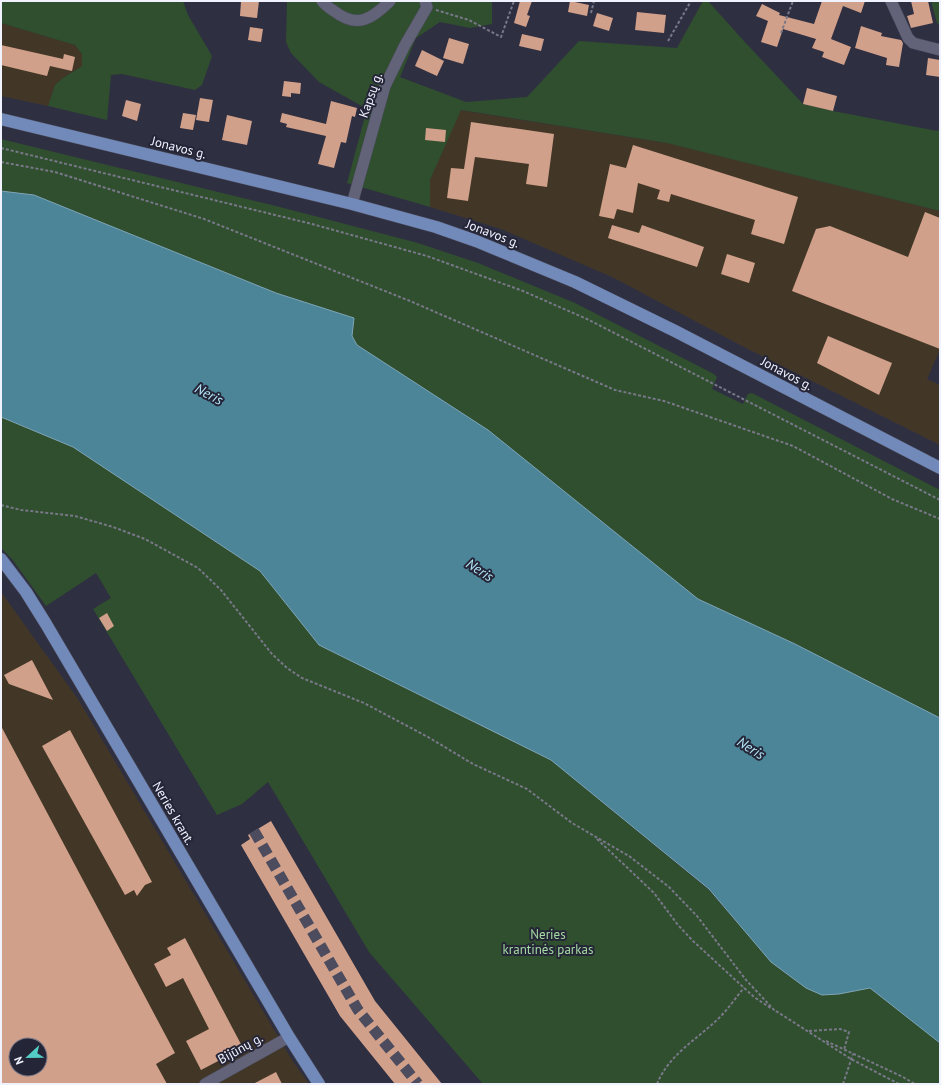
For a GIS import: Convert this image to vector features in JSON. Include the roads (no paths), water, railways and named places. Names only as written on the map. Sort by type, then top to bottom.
[{"type":"main road","name":"Jonavos g.","points":[[1,118],[352,204],[436,227],[476,241],[575,282],[703,345],[940,468]]},
{"type":"main road","name":"Neries krant.","points":[[1,559],[12,572],[42,618],[289,1037],[319,1084]]},
{"type":"street","points":[[322,1],[339,15],[354,21],[366,20],[378,13],[390,1]]},
{"type":"street","points":[[890,1],[908,38],[913,44],[940,50]]},
{"type":"street","name":"Kapsų g.","points":[[352,204],[385,86],[426,4]]},
{"type":"street","name":"Bijūnų g.","points":[[205,1084],[289,1037]]},
{"type":"water","name":"Neris","points":[[1,191],[34,195],[276,293],[354,318],[352,336],[357,345],[488,430],[698,599],[795,644],[940,718],[940,1043],[870,988],[839,994],[822,995],[806,988],[771,962],[709,889],[551,760],[319,645],[260,571],[73,447],[1,417]]},
{"type":"tunnel","points":[[254,831],[358,1010],[418,1084]]},
{"type":"park label","name":"Neries krantinės parkas","points":[[548,942]]}]
